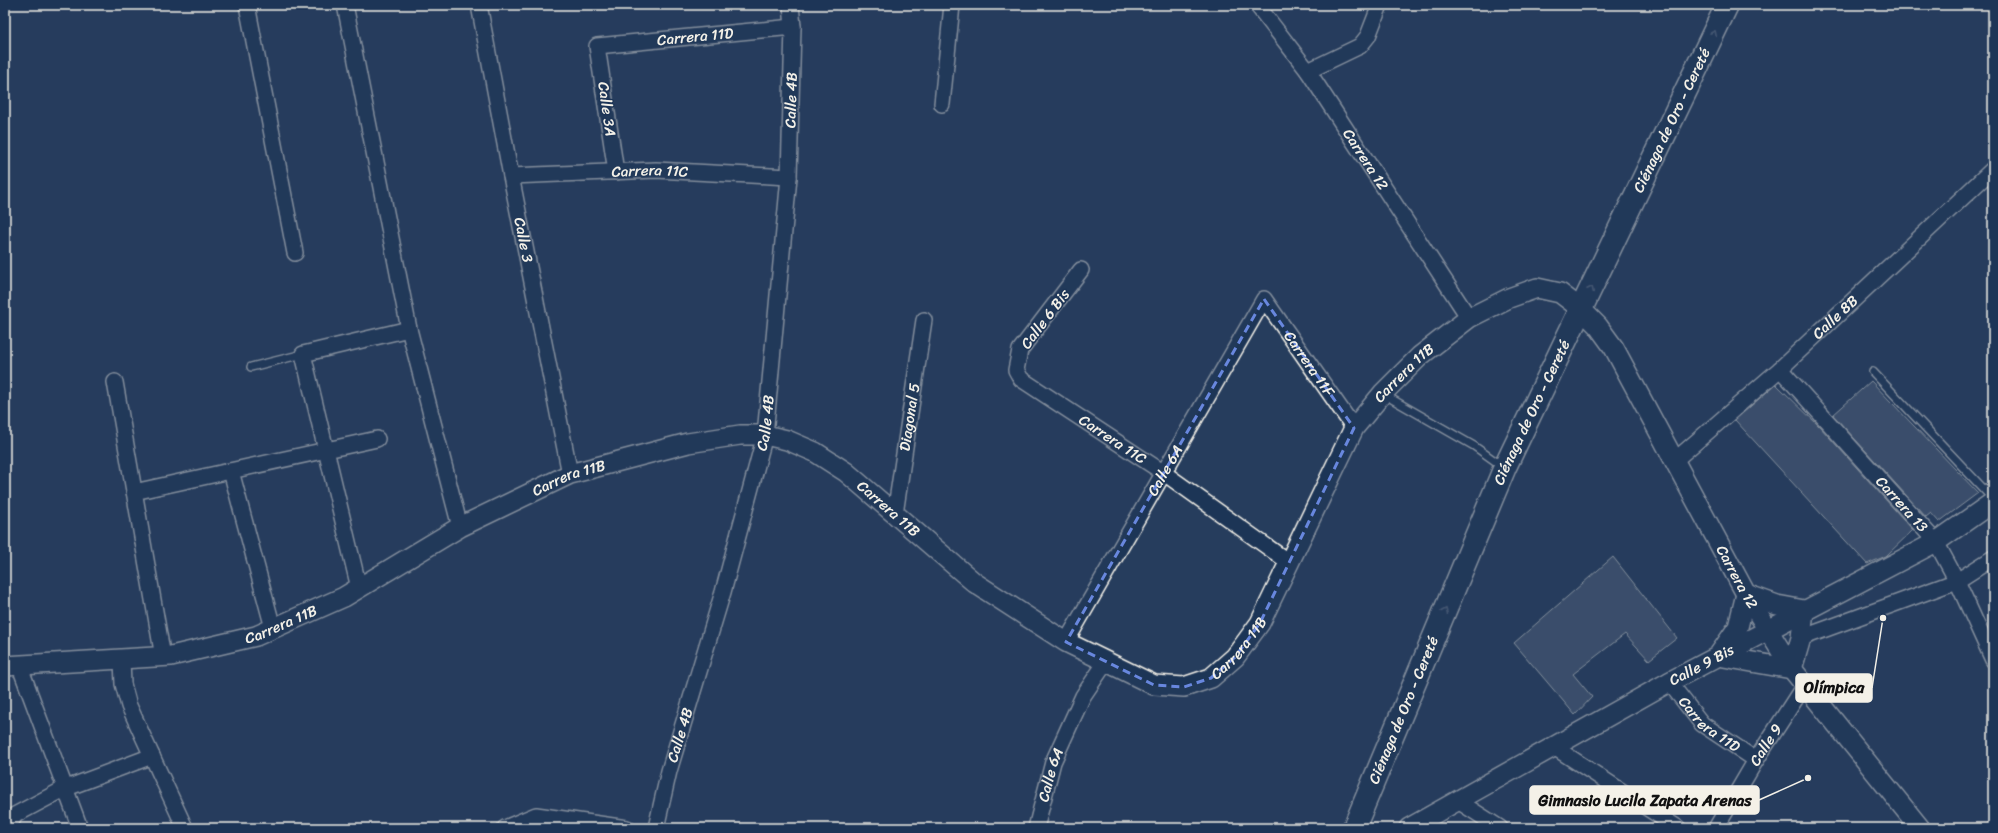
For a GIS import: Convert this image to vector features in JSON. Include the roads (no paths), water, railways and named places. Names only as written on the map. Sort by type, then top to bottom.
[{"type":"highway","name":"Ciénaga de Oro - Cereté","points":[[1354,828],[1505,468],[1727,5]]},
{"type":"street","points":[[247,5],[294,253]]},
{"type":"street","points":[[345,5],[409,329],[460,527]]},
{"type":"street","name":"Calle 3","points":[[479,5],[510,176],[570,474]]},
{"type":"street","name":"Calle 4B","points":[[656,828],[669,771],[723,592],[765,435],[789,177],[793,27],[791,5]]},
{"type":"street","points":[[942,104],[952,5]]},
{"type":"street","name":"Carrera 12","points":[[1257,5],[1308,71],[1469,318]]},
{"type":"street","points":[[1308,71],[1360,46],[1368,36],[1380,5]]},
{"type":"street","name":"Carrera 11D","points":[[597,46],[793,27]]},
{"type":"street","name":"Calle 3A","points":[[597,46],[616,172]]},
{"type":"street","name":"Calle 8B","points":[[1674,461],[1780,369],[1993,169]]},
{"type":"street","name":"Carrera 11C","points":[[510,176],[656,170],[789,177]]},
{"type":"street","name":"Calle 6 Bis","points":[[1016,370],[1020,350],[1081,270]]},
{"type":"street","name":"Carrera 11B","points":[[13,667],[163,657],[256,636],[344,597],[460,527],[570,474],[688,444],[740,435],[765,435],[787,440],[814,452],[846,472],[975,583],[1066,642],[1154,684],[1184,687],[1211,678],[1235,657],[1260,623],[1354,428],[1383,394],[1420,356],[1469,318],[1509,298],[1537,288],[1560,293],[1581,309]]},
{"type":"street","name":"Carrera 11F","points":[[1264,299],[1354,428]]},
{"type":"street","name":"Calle 6A","points":[[1066,642],[1264,299]]},
{"type":"street","name":"Carrera 12","points":[[1581,309],[1598,326],[1614,348],[1746,594],[1792,669],[1920,828]]},
{"type":"street","name":"Diagonal 5","points":[[895,514],[924,320]]},
{"type":"street","points":[[359,588],[304,354],[409,329]]},
{"type":"street","name":"Carrera 13","points":[[1780,369],[1936,542],[1957,581],[1993,660]]},
{"type":"street","name":"Carrera 11C","points":[[1016,370],[1021,379],[1164,473],[1290,563]]},
{"type":"street","points":[[114,382],[163,657]]},
{"type":"street","points":[[134,492],[377,439]]},
{"type":"street","points":[[231,471],[273,628]]},
{"type":"street","name":"Calle 9 Bis","points":[[1409,828],[1458,802],[1669,682],[1936,542],[1993,500]]},
{"type":"street","points":[[1801,638],[1957,581],[1993,558]]},
{"type":"street","points":[[1746,594],[1777,605],[1804,610],[1801,638],[1792,669],[1718,656],[1738,627],[1746,594]]},
{"type":"street","points":[[122,660],[123,684],[129,706],[186,828]]},
{"type":"street","name":"Calle 6A","points":[[1036,828],[1053,762],[1083,696],[1106,662]]},
{"type":"street","points":[[13,667],[80,828]]},
{"type":"street","name":"Carrera 11D","points":[[1669,682],[1702,724],[1756,760]]},
{"type":"street","name":"Calle 9","points":[[1716,828],[1756,760],[1805,684]]},
{"type":"street","points":[[1554,747],[1678,828]]},
{"type":"street","points":[[8,828],[15,816],[64,789],[152,756]]},
{"type":"street","points":[[1458,802],[1500,828]]},
{"type":"street","points":[[505,828],[536,815],[627,828]]},
{"type":"lane","points":[[252,367],[304,354]]},
{"type":"lane","points":[[1873,372],[1993,500]]},
{"type":"lane","points":[[1383,394],[1474,446],[1505,468]]},
{"type":"place","name":"Olímpica","points":[[1883,618]]},
{"type":"place","name":"Gimnasio Lucila Zapata Arenas","points":[[1808,778]]}]
